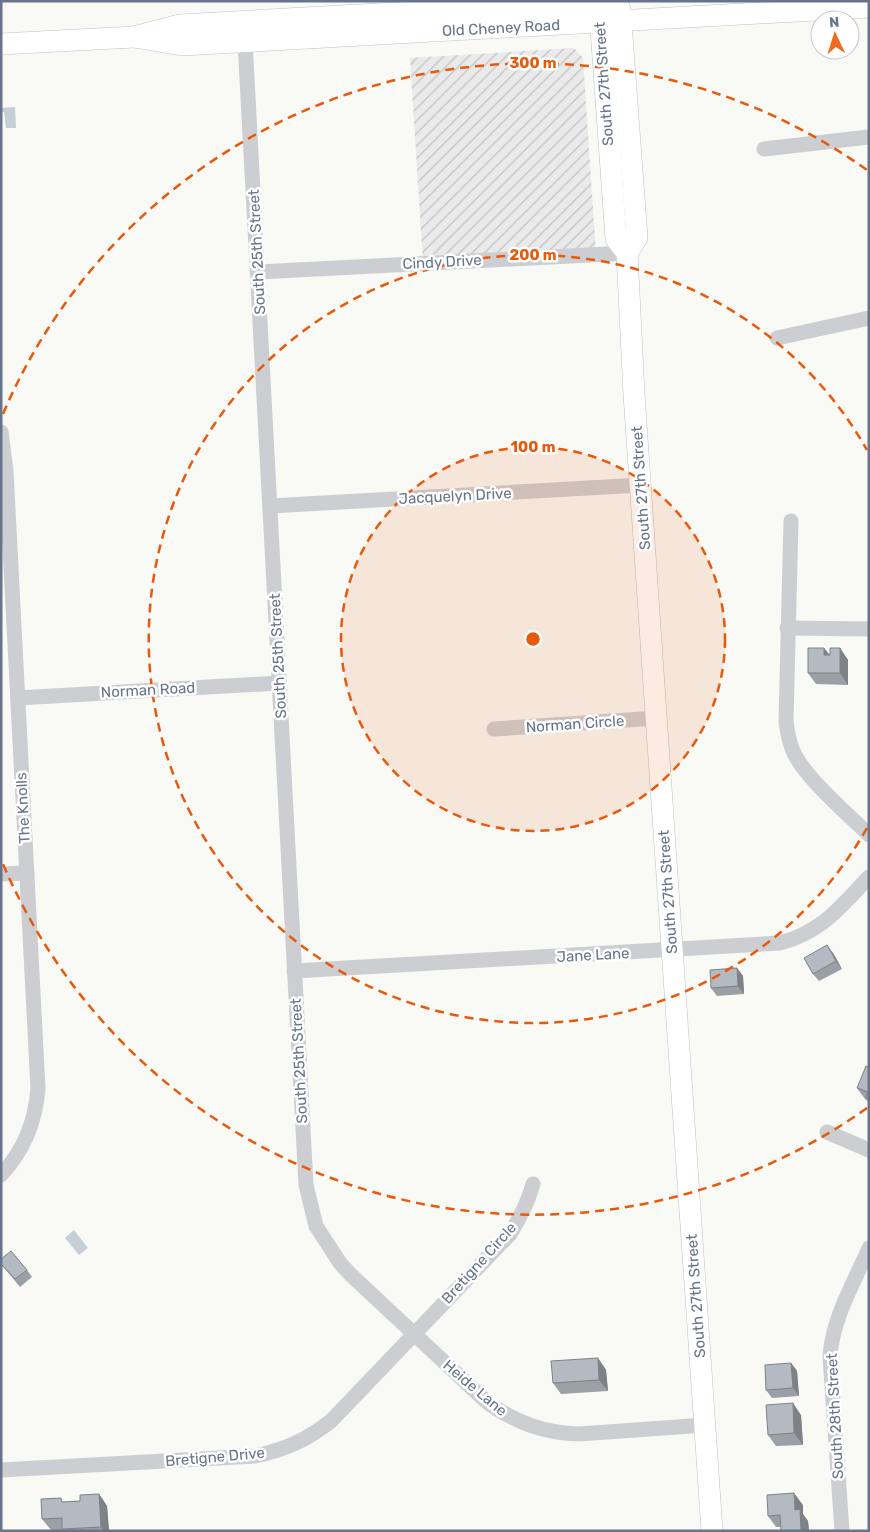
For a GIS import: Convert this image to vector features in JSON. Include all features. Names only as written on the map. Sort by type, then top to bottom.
[{"type":"main road","name":"Old Cheney Road","points":[[1,44],[134,37],[180,25],[326,16],[608,8],[869,7]]},
{"type":"main road","name":"Old Cheney Road","points":[[134,37],[182,45],[608,8]]},
{"type":"main road","name":"South 27th Street","points":[[608,8],[616,239],[627,252],[640,485],[712,1531]]},
{"type":"street","name":"South 25th Street","points":[[245,41],[306,1185],[316,1226],[340,1263]]},
{"type":"street","points":[[764,149],[869,137]]},
{"type":"street","name":"Cindy Drive","points":[[258,272],[627,252]]},
{"type":"street","points":[[777,338],[869,318]]},
{"type":"street","name":"The Knolls","points":[[1,432],[6,471],[38,1089],[36,1109],[31,1128],[22,1147],[1,1175]]},
{"type":"street","name":"Jacquelyn Drive","points":[[270,506],[640,485]]},
{"type":"street","points":[[791,521],[786,721],[788,736],[793,751],[801,765],[869,834]]},
{"type":"street","points":[[788,628],[869,629]]},
{"type":"street","name":"Norman Road","points":[[18,698],[279,683]]},
{"type":"street","name":"Norman Circle","points":[[494,729],[656,718]]},
{"type":"street","points":[[1,874],[27,873]]},
{"type":"street","name":"Jane Lane","points":[[294,971],[780,943],[795,939],[819,926],[869,877]]},
{"type":"street","points":[[827,1132],[869,1150]]},
{"type":"street","name":"Bretigne Circle","points":[[413,1334],[510,1234],[530,1198],[533,1184]]},
{"type":"street","name":"South 28th Street","points":[[842,1531],[830,1357],[831,1344],[835,1326],[869,1248]]},
{"type":"street","name":"Heide Lane","points":[[340,1263],[488,1403],[522,1424],[540,1430],[579,1434],[705,1425]]},
{"type":"street","name":"Bretigne Drive","points":[[1,1470],[255,1456],[274,1452],[297,1444],[331,1421],[413,1334]]},
{"type":"shaded area","points":[[574,48],[583,58],[596,254],[423,263],[410,58]]},
{"type":"shaded area","points":[[15,107],[16,128],[6,128],[4,112],[1,112],[1,108]]},
{"type":"shaded area","points":[[74,1230],[88,1248],[79,1255],[65,1238]]},
{"type":"building","points":[[808,648],[824,648],[824,655],[830,655],[830,648],[840,648],[840,673],[808,673]]},
{"type":"building","points":[[827,945],[836,961],[813,974],[804,958]]},
{"type":"building","points":[[737,968],[738,986],[711,988],[710,970]]},
{"type":"building","points":[[866,1066],[869,1067],[869,1099],[866,1098],[868,1092],[857,1088]]},
{"type":"building","points":[[11,1251],[27,1270],[15,1279],[1,1264],[1,1259]]},
{"type":"building","points":[[598,1358],[599,1380],[553,1383],[551,1361]]},
{"type":"building","points":[[791,1363],[793,1388],[766,1390],[765,1365]]},
{"type":"building","points":[[793,1403],[794,1433],[768,1435],[766,1405]]},
{"type":"building","points":[[794,1493],[795,1510],[800,1509],[801,1531],[781,1531],[780,1515],[768,1516],[767,1495]]},
{"type":"building","points":[[99,1494],[101,1527],[62,1529],[62,1518],[42,1519],[41,1499],[61,1498],[62,1502],[80,1501],[80,1495]]}]
